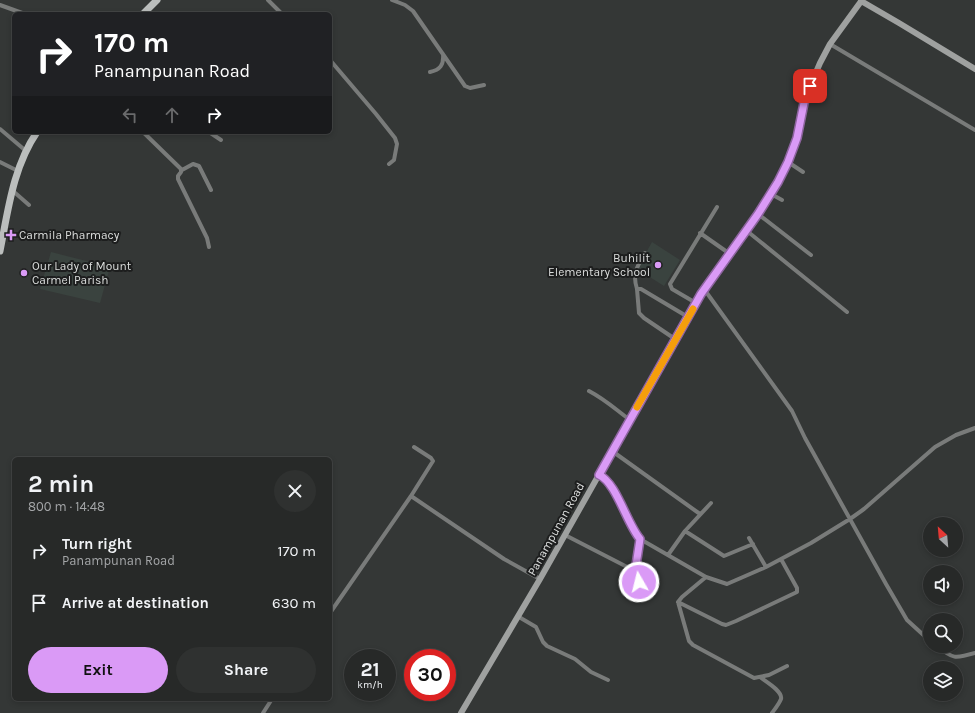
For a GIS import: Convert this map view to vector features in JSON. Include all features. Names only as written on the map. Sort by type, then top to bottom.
[{"type":"main road","points":[[146,12],[157,0]]},
{"type":"main road","points":[[0,251],[2,231],[18,171],[26,151],[36,134]]},
{"type":"street","points":[[268,0],[280,12]]},
{"type":"street","points":[[392,0],[405,5],[413,11],[465,86],[470,88],[484,85]]},
{"type":"street","points":[[862,1],[975,69]]},
{"type":"street","name":"Panampunan Road","points":[[461,713],[519,617],[704,289],[771,194],[788,162],[797,138],[808,91],[820,64],[830,44],[862,1]]},
{"type":"street","points":[[0,5],[19,12]]},
{"type":"street","points":[[830,44],[884,78],[975,130]]},
{"type":"street","points":[[430,72],[438,70],[441,67],[443,54]]},
{"type":"street","points":[[332,62],[376,114],[394,138],[397,144],[394,160],[389,164]]},
{"type":"street","points":[[0,129],[26,151]]},
{"type":"street","points":[[145,134],[180,166],[182,170]]},
{"type":"street","points":[[212,134],[221,140]]},
{"type":"street","points":[[0,162],[18,171]]},
{"type":"street","points":[[788,162],[803,172]]},
{"type":"street","points":[[209,247],[207,238],[178,180],[178,176],[182,170],[193,164],[199,166],[211,190]]},
{"type":"street","points":[[12,191],[29,205]]},
{"type":"street","points":[[771,194],[782,200]]},
{"type":"street","points":[[696,303],[672,289],[670,284],[717,207]]},
{"type":"street","points":[[758,214],[811,255]]},
{"type":"street","points":[[746,231],[847,312]]},
{"type":"street","points":[[700,233],[730,254]]},
{"type":"street","points":[[645,253],[636,269],[639,313],[675,339]]},
{"type":"street","points":[[638,289],[641,289],[688,317]]},
{"type":"street","points":[[704,289],[792,411],[805,438],[907,620],[923,634]]},
{"type":"street","points":[[589,391],[608,402],[618,412],[630,420]]},
{"type":"street","points":[[599,475],[603,476],[610,484],[640,539],[706,577],[727,584],[766,567],[811,543],[850,519],[864,509],[931,451],[956,435],[975,428]]},
{"type":"street","points":[[332,610],[411,496],[433,460],[414,447]]},
{"type":"street","points":[[612,451],[700,514]]},
{"type":"street","points":[[411,496],[504,558],[540,579]]},
{"type":"street","points":[[668,555],[685,531],[711,502]]},
{"type":"street","points":[[685,531],[724,556],[753,544]]},
{"type":"street","points":[[565,536],[635,572]]},
{"type":"street","points":[[749,538],[766,567]]},
{"type":"street","points":[[639,597],[639,582],[635,572],[640,539]]},
{"type":"street","points":[[678,602],[722,624],[726,625],[736,621],[797,592],[797,588],[781,559]]},
{"type":"street","points":[[678,602],[706,577]]},
{"type":"street","points":[[678,602],[687,636],[693,645],[754,678],[769,675],[787,666]]},
{"type":"street","points":[[519,617],[536,627],[543,642],[547,646],[575,659],[591,672],[608,680]]},
{"type":"street","points":[[945,653],[954,658],[975,653]]},
{"type":"street","points":[[759,677],[781,695],[781,699],[772,713]]},
{"type":"street","points":[[263,713],[271,701]]},
{"type":"shaded area","name":"Buhilit Elementary School","points":[[652,242],[680,260],[664,286],[637,269]]},
{"type":"shaded area","points":[[51,252],[110,267],[100,303],[40,289]]},
{"type":"slow traffic","points":[[637,407],[693,309]]},
{"type":"place","name":"Carmila Pharmacy","points":[[11,235]]},
{"type":"place","name":"Buhilit Elementary School","points":[[658,265]]},
{"type":"place","name":"Our Lady of Mount Carmel Parish","points":[[24,273]]},
{"type":"route","points":[[639,582],[635,572],[640,539],[610,484],[603,476],[599,475],[701,294],[758,214],[778,182],[788,162],[797,138],[804,103],[810,86]]}]
